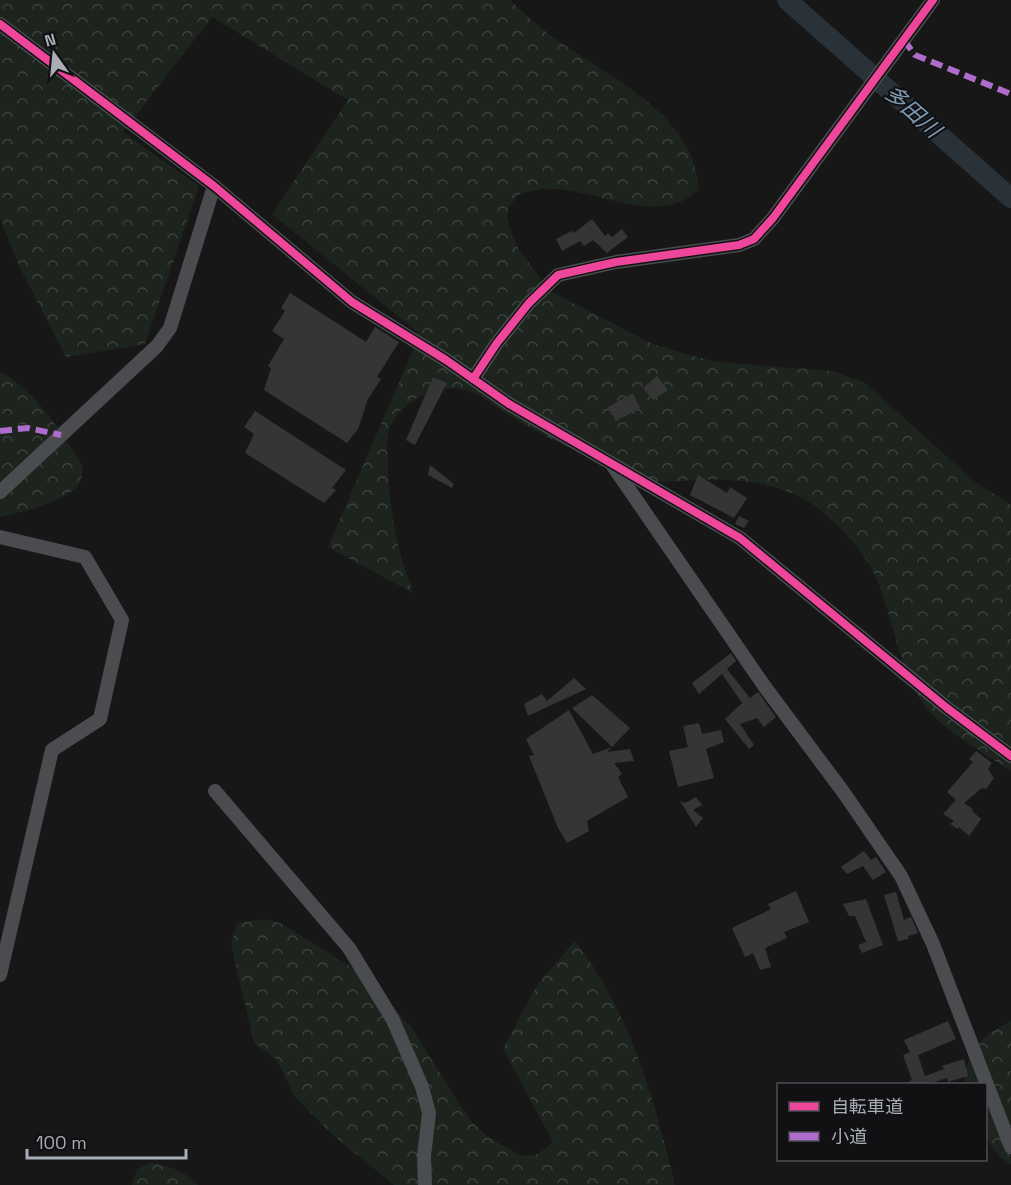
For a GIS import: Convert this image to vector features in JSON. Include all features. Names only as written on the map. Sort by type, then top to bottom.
[{"type":"street","points":[[473,379],[497,343],[530,303],[558,275],[616,262],[739,245],[754,239],[933,0]]},
{"type":"street","points":[[0,24],[214,186],[352,302],[509,404],[686,504],[740,538],[947,708],[1011,756]]},
{"type":"street","points":[[0,492],[157,346],[170,328],[214,186]]},
{"type":"street","points":[[612,464],[765,687],[844,793],[901,876],[937,954],[986,1083]]},
{"type":"street","points":[[0,537],[85,557],[122,621],[100,719],[52,750],[0,975]]},
{"type":"street","points":[[215,791],[341,939],[393,1020],[422,1087],[429,1113],[424,1156],[425,1185]]},
{"type":"street","points":[[987,1084],[1011,1147]]},
{"type":"green space","points":[[0,0],[510,0],[549,34],[649,103],[683,140],[694,163],[699,189],[684,200],[668,205],[649,206],[555,189],[536,190],[518,195],[509,207],[507,218],[519,250],[550,291],[653,344],[718,362],[831,371],[864,382],[974,481],[1011,505],[1011,771],[953,733],[925,706],[908,676],[882,594],[866,559],[820,510],[792,493],[777,488],[744,481],[660,482],[640,478],[594,460],[549,438],[469,391],[445,388],[419,397],[399,412],[388,434],[392,516],[413,593],[328,547],[420,334],[272,214],[348,100],[212,17],[123,132],[199,186],[145,344],[66,357],[20,268],[0,218]]},
{"type":"green space","points":[[0,372],[25,390],[47,413],[83,466],[79,484],[69,493],[40,506],[0,517]]},
{"type":"green space","points":[[265,919],[280,923],[361,973],[412,1028],[471,1121],[488,1137],[519,1155],[529,1156],[538,1154],[553,1142],[503,1049],[537,985],[575,941],[595,969],[626,1027],[649,1089],[675,1185],[394,1185],[333,1135],[294,1096],[277,1060],[254,1043],[231,944],[237,923]]},
{"type":"green space","points":[[1011,1021],[1011,1164],[1000,1157],[988,1139],[987,1083],[965,1083],[968,1061],[972,1052],[991,1033]]},
{"type":"green space","points":[[151,1163],[177,1170],[198,1185],[132,1185],[137,1169]]},
{"type":"building","points":[[592,219],[605,236],[608,233],[612,237],[622,229],[628,237],[607,253],[593,240],[584,246],[580,241],[562,251],[556,239],[572,231],[574,233]]},
{"type":"building","points":[[290,293],[366,342],[375,327],[399,342],[377,377],[381,379],[368,399],[358,429],[347,443],[264,390],[271,368],[268,366],[284,339],[272,331],[285,311],[281,308]]},
{"type":"building","points":[[657,376],[668,390],[653,400],[643,388]]},
{"type":"building","points":[[433,377],[447,383],[415,445],[406,440]]},
{"type":"building","points":[[633,393],[640,408],[616,421],[608,407]]},
{"type":"building","points":[[255,411],[346,470],[332,488],[336,490],[324,503],[245,453],[254,434],[244,427]]},
{"type":"building","points":[[430,465],[454,484],[452,488],[428,475]]},
{"type":"building","points":[[698,475],[727,493],[730,487],[747,498],[734,518],[690,495]]},
{"type":"building","points":[[739,516],[749,521],[744,528],[735,524]]},
{"type":"building","points":[[731,653],[736,661],[727,669],[750,698],[758,692],[776,717],[764,727],[757,718],[740,724],[754,745],[749,749],[725,719],[742,703],[722,674],[699,694],[692,683]]},
{"type":"building","points":[[574,678],[586,689],[528,716],[524,704],[542,694],[547,701]]},
{"type":"building","points":[[592,695],[630,728],[612,747],[572,708]]},
{"type":"building","points":[[569,710],[593,754],[612,747],[607,752],[630,749],[634,761],[614,763],[622,774],[618,777],[628,797],[587,821],[589,831],[567,843],[558,828],[529,756],[534,755],[526,739]]},
{"type":"building","points":[[699,723],[702,734],[721,730],[724,742],[706,749],[714,778],[678,787],[669,751],[688,747],[683,726]]},
{"type":"building","points":[[976,751],[992,763],[988,769],[994,778],[986,789],[982,788],[964,803],[981,819],[969,836],[959,827],[958,829],[950,824],[954,821],[943,814],[956,800],[947,792],[973,762],[969,759]]},
{"type":"building","points":[[696,797],[702,805],[693,810],[703,818],[696,827],[680,801],[685,803]]},
{"type":"building","points":[[864,851],[871,860],[876,857],[886,872],[873,880],[863,866],[847,874],[841,867]]},
{"type":"building","points":[[796,891],[809,922],[784,932],[787,938],[765,948],[771,967],[760,970],[753,953],[745,957],[732,928],[771,909],[768,904]]},
{"type":"building","points":[[896,892],[904,920],[911,917],[918,933],[908,936],[909,939],[898,941],[884,895]]},
{"type":"building","points":[[866,899],[883,945],[862,953],[858,945],[866,942],[855,916],[849,916],[843,904]]},
{"type":"building","points":[[948,1021],[956,1039],[918,1055],[925,1076],[944,1069],[942,1066],[964,1059],[968,1076],[948,1082],[947,1078],[932,1083],[906,1083],[912,1080],[903,1055],[910,1052],[904,1040]]},
{"type":"waterway","name":"多田川","points":[[787,0],[1011,198]]},
{"type":"marked path","points":[[904,40],[915,55],[1011,94]]},
{"type":"marked path","points":[[0,431],[28,428],[61,435]]},
{"type":"cycle path","points":[[473,379],[497,343],[529,303],[558,275],[616,262],[739,245],[754,239],[773,218],[933,0]]},
{"type":"cycle path","points":[[0,24],[214,186],[352,302],[446,360],[509,404],[740,538],[947,708],[1011,756]]}]
